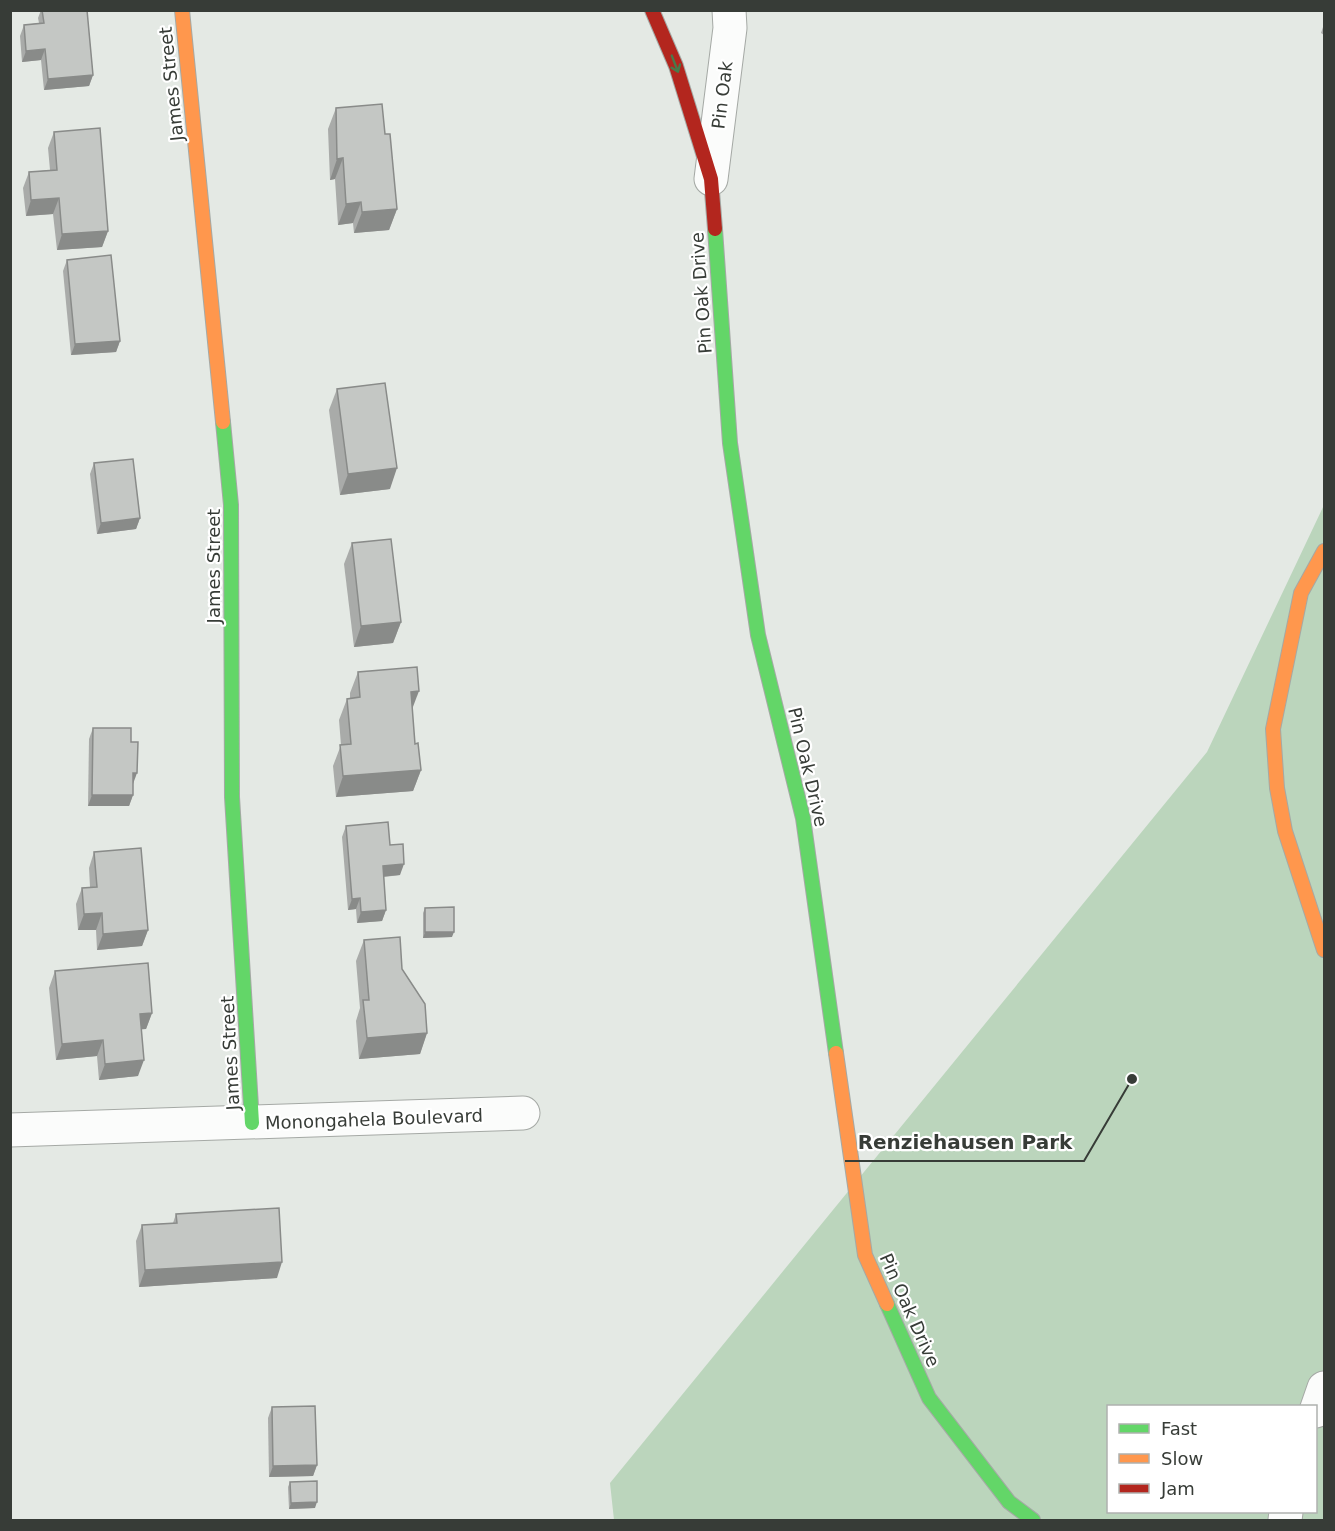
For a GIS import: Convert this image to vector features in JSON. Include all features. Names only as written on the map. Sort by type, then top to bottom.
[{"type":"street","name":"James Street","points":[[182,10],[231,505],[232,797],[252,1123]]},
{"type":"street","name":"Pin Oak Drive","points":[[652,10],[676,66],[711,179],[730,443],[758,635],[803,818],[865,1255],[929,1398],[1009,1502],[1033,1521]]},
{"type":"street","name":"Pin Oak","points":[[711,179],[730,28],[729,10]]},
{"type":"street","points":[[1324,550],[1301,593],[1274,729],[1276,788],[1285,831],[1324,950]]},
{"type":"street","name":"Monongahela Boulevard","points":[[10,1130],[523,1113]]},
{"type":"street","points":[[1317,1408],[1324,1388]]},
{"type":"green space","points":[[1324,505],[1324,1520],[614,1520],[610,1483],[1207,752]]},
{"type":"building","points":[[42,10],[87,10],[93,75],[48,79],[45,49],[26,51],[24,25],[44,23]]},
{"type":"building","points":[[382,104],[385,134],[390,134],[397,209],[362,212],[361,202],[346,204],[343,158],[337,159],[336,108]]},
{"type":"building","points":[[100,128],[108,231],[62,234],[59,198],[31,200],[29,172],[57,170],[54,132]]},
{"type":"building","points":[[111,255],[120,341],[75,344],[67,260]]},
{"type":"building","points":[[385,383],[397,468],[348,474],[337,389]]},
{"type":"building","points":[[133,459],[140,518],[101,523],[94,463]]},
{"type":"building","points":[[391,539],[401,622],[361,626],[352,543]]},
{"type":"building","points":[[417,667],[419,691],[411,692],[415,744],[418,743],[421,770],[343,776],[340,745],[351,744],[347,699],[360,697],[358,672]]},
{"type":"building","points":[[93,728],[131,728],[131,742],[138,742],[137,773],[133,773],[133,795],[92,795]]},
{"type":"building","points":[[388,822],[390,845],[403,844],[404,864],[383,866],[386,910],[361,912],[360,898],[352,899],[346,826]]},
{"type":"building","points":[[141,848],[148,930],[103,934],[102,913],[84,914],[82,888],[97,887],[94,852]]},
{"type":"building","points":[[454,907],[454,932],[425,932],[425,908]]},
{"type":"building","points":[[400,937],[402,969],[425,1004],[427,1033],[367,1038],[363,1000],[369,1000],[364,940]]},
{"type":"building","points":[[148,963],[152,1013],[140,1014],[144,1060],[105,1064],[103,1040],[62,1044],[55,971]]},
{"type":"building","points":[[279,1208],[282,1262],[145,1270],[142,1225],[177,1223],[176,1214]]},
{"type":"building","points":[[315,1406],[317,1465],[273,1466],[272,1407]]},
{"type":"building","points":[[317,1481],[317,1502],[291,1503],[290,1482]]},
{"type":"traffic: fast","points":[[715,229],[730,443],[758,635],[803,818],[836,1053]]},
{"type":"traffic: fast","points":[[223,422],[231,505],[232,797],[252,1123]]},
{"type":"traffic: fast","points":[[887,1304],[929,1398],[1009,1502],[1033,1520]]},
{"type":"traffic: slow","points":[[182,10],[223,422]]},
{"type":"traffic: slow","points":[[1324,551],[1301,593],[1273,729],[1277,788],[1285,831],[1324,950]]},
{"type":"traffic: slow","points":[[836,1053],[865,1255],[887,1304]]},
{"type":"traffic: jam","points":[[652,10],[676,66],[711,179],[715,229]]},
{"type":"place","name":"Renziehausen Park","points":[[1132,1079]]}]
